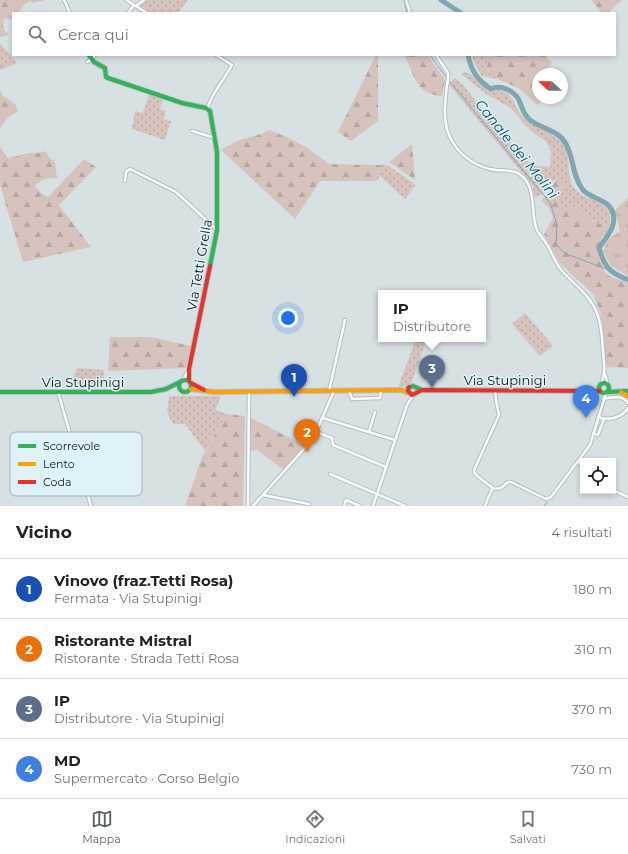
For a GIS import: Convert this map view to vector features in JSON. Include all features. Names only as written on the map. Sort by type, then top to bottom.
[{"type":"street","points":[[64,0],[70,12]]},
{"type":"street","points":[[126,0],[145,12]]},
{"type":"street","points":[[129,12],[144,0]]},
{"type":"street","points":[[406,0],[410,12]]},
{"type":"street","points":[[92,56],[94,62],[104,67],[106,77],[108,78],[182,103],[208,108],[210,101],[228,74],[232,65],[218,56]]},
{"type":"street","points":[[87,62],[92,56]]},
{"type":"street","points":[[437,56],[448,73],[445,100],[446,126],[449,136],[459,151],[471,161],[488,168],[513,171],[519,174],[528,183],[533,201],[535,224],[538,231],[558,266],[589,299],[600,322],[604,374],[608,386]]},
{"type":"street","name":"Via Tetti Grella","points":[[190,382],[189,369],[217,230],[218,156],[216,138],[208,108]]},
{"type":"street","points":[[192,131],[216,138]]},
{"type":"street","points":[[125,181],[126,172],[130,169],[176,192],[217,230]]},
{"type":"street","points":[[253,506],[304,449],[316,432],[323,418],[332,391],[345,320]]},
{"type":"street","name":"Via Tetti Grella","points":[[182,381],[189,369]]},
{"type":"street","points":[[604,374],[601,385],[604,392]]},
{"type":"street","points":[[181,390],[179,386],[182,381]]},
{"type":"street","name":"Via Stupinigi","points":[[166,389],[182,381],[190,382],[209,391]]},
{"type":"street","points":[[190,382],[191,389]]},
{"type":"street","points":[[601,385],[604,383],[616,389],[628,390]]},
{"type":"street","name":"Via Stupinigi","points":[[588,390],[601,385]]},
{"type":"street","points":[[373,506],[395,440],[415,387],[411,386],[409,387],[412,393]]},
{"type":"street","points":[[495,390],[499,415],[474,472],[493,488],[501,488],[509,482],[546,499],[551,497],[590,445],[604,392],[608,386]]},
{"type":"street","name":"Via Stupinigi","points":[[0,392],[151,392],[166,389],[177,389],[187,392],[191,389],[209,391],[381,391],[401,390],[409,387]]},
{"type":"street","name":"Via Stupinigi","points":[[415,387],[422,390]]},
{"type":"street","name":"Via Stupinigi","points":[[401,390],[412,393],[422,390],[588,390],[604,392],[628,390]]},
{"type":"street","points":[[248,506],[249,391]]},
{"type":"street","name":"Via Stupinigi","points":[[349,391],[352,399],[380,398],[381,391]]},
{"type":"street","points":[[620,391],[628,396]]},
{"type":"street","points":[[58,392],[70,432]]},
{"type":"street","points":[[603,399],[623,398],[626,399],[628,403]]},
{"type":"street","points":[[598,417],[604,419],[621,416],[628,408]]},
{"type":"street","points":[[369,432],[375,412]]},
{"type":"street","points":[[323,418],[395,440]]},
{"type":"street","points":[[593,433],[598,435],[604,419]]},
{"type":"street","points":[[316,432],[332,438],[333,445],[386,467]]},
{"type":"street","points":[[330,474],[405,506]]},
{"type":"street","points":[[485,506],[493,488]]},
{"type":"street","points":[[616,491],[628,497]]},
{"type":"street","points":[[263,495],[309,504]]},
{"type":"street","points":[[88,496],[91,506]]},
{"type":"street","points":[[344,506],[346,500],[360,506]]},
{"type":"green space","points":[[0,0],[45,0],[33,3],[30,1],[26,3],[19,12],[12,12],[12,20],[5,18],[3,24],[4,30],[10,35],[0,37]]},
{"type":"green space","points":[[146,0],[188,0],[179,12],[150,12],[140,5]]},
{"type":"green space","points":[[591,0],[622,0],[609,12],[601,12]]},
{"type":"green space","points":[[0,43],[17,63],[0,70]]},
{"type":"green space","points":[[376,56],[378,56],[378,121],[351,141],[338,132]]},
{"type":"green space","points":[[404,56],[429,56],[445,80],[442,96],[426,92],[414,76]]},
{"type":"green space","points":[[472,56],[489,56],[486,70],[498,79],[482,76],[474,63]]},
{"type":"green space","points":[[489,56],[546,56],[552,63],[548,68],[532,68],[532,100],[520,89],[498,79],[486,70]]},
{"type":"green space","points":[[465,72],[487,88],[507,93],[526,120],[554,136],[563,144],[568,155],[569,173],[572,185],[582,195],[597,201],[610,210],[610,226],[604,225],[589,218],[571,203],[562,211],[559,202],[559,195],[566,181],[557,178],[542,195],[534,197],[533,186],[449,85],[451,81],[455,78],[463,85],[524,159],[536,166],[550,167],[551,152],[546,141],[536,135],[524,124],[511,108],[486,94],[461,74]]},
{"type":"green space","points":[[0,89],[2,95],[15,104],[18,111],[6,120],[0,131]]},
{"type":"green space","points":[[149,94],[163,99],[160,109],[166,111],[164,119],[171,121],[165,140],[132,129],[135,111],[143,113]]},
{"type":"green space","points":[[269,130],[306,147],[329,164],[381,165],[376,181],[320,181],[295,219],[221,150],[239,140],[262,134]]},
{"type":"green space","points":[[412,144],[415,180],[389,162]]},
{"type":"green space","points":[[0,147],[8,158],[45,151],[55,162],[57,178],[45,179],[35,186],[42,194],[48,197],[84,159],[96,167],[59,205],[91,247],[23,262],[0,185]]},
{"type":"green space","points":[[384,164],[416,185],[405,199],[380,176],[376,181],[381,165]]},
{"type":"green space","points":[[557,178],[566,181],[559,195],[562,211],[571,203],[588,218],[610,226],[608,231],[602,237],[597,250],[605,272],[609,276],[628,283],[628,368],[606,367],[601,314],[593,294],[560,263],[544,234],[553,218],[549,208],[541,200],[548,194]]},
{"type":"green space","points":[[628,198],[628,276],[611,266],[603,251],[608,239],[620,231],[615,210]]},
{"type":"green space","points":[[525,313],[553,346],[540,356],[512,324]]},
{"type":"green space","points":[[110,337],[151,337],[191,346],[186,368],[108,371]]},
{"type":"green space","points":[[415,342],[426,342],[411,384],[398,387]]},
{"type":"green space","points":[[77,368],[104,370],[103,387],[69,387]]},
{"type":"green space","points":[[169,396],[221,396],[215,410],[227,414],[205,451],[185,424],[173,424],[167,412]]},
{"type":"green space","points":[[227,414],[245,416],[243,506],[185,506],[202,457]]},
{"type":"green space","points":[[251,418],[304,445],[284,470],[257,450],[250,451]]},
{"type":"waterway","name":"Canale dei Molini","points":[[404,0],[407,12]]},
{"type":"waterway","points":[[441,0],[459,12]]},
{"type":"waterway","name":"Canale dei Molini","points":[[431,56],[446,77]]},
{"type":"waterway","points":[[468,56],[473,70],[482,82],[491,89],[499,87],[511,91],[519,100],[524,113],[529,119],[554,132],[563,139],[569,149],[579,185],[586,193],[604,202],[611,208],[614,218],[612,227],[608,236],[599,248],[603,260],[612,272],[628,280]]},
{"type":"waterway","name":"Canale dei Molini","points":[[451,83],[550,203],[557,224],[556,244],[564,253],[609,270]]},
{"type":"waterway","points":[[544,506],[547,502]]},
{"type":"traffic: fast","points":[[90,56],[94,62],[105,68],[106,77],[108,78],[182,103],[206,108],[210,111],[217,152],[217,230],[210,266]]},
{"type":"traffic: fast","points":[[183,380],[187,380],[191,386],[187,392],[183,392],[179,388],[179,384],[183,380]]},
{"type":"traffic: fast","points":[[0,392],[151,392],[166,389],[180,382]]},
{"type":"traffic: fast","points":[[604,383],[609,388],[604,393],[599,388],[604,383]]},
{"type":"traffic: fast","points":[[408,388],[413,386],[422,390]]},
{"type":"traffic: fast","points":[[608,392],[628,391]]},
{"type":"traffic: slow","points":[[191,389],[214,392],[401,390],[409,393]]},
{"type":"traffic: slow","points":[[621,392],[628,396]]},
{"type":"traffic: jam","points":[[189,380],[189,369],[210,266]]},
{"type":"traffic: jam","points":[[191,383],[204,390]]},
{"type":"traffic: jam","points":[[409,387],[408,391],[412,395],[422,390],[600,391]]},
{"type":"place","name":"IP","points":[[432,388]]},
{"type":"place","name":"Vinovo (fraz.Tetti Rosa)","points":[[294,397]]},
{"type":"place","name":"MD","points":[[586,418]]},
{"type":"place","name":"Ristorante Mistral","points":[[307,452]]}]
